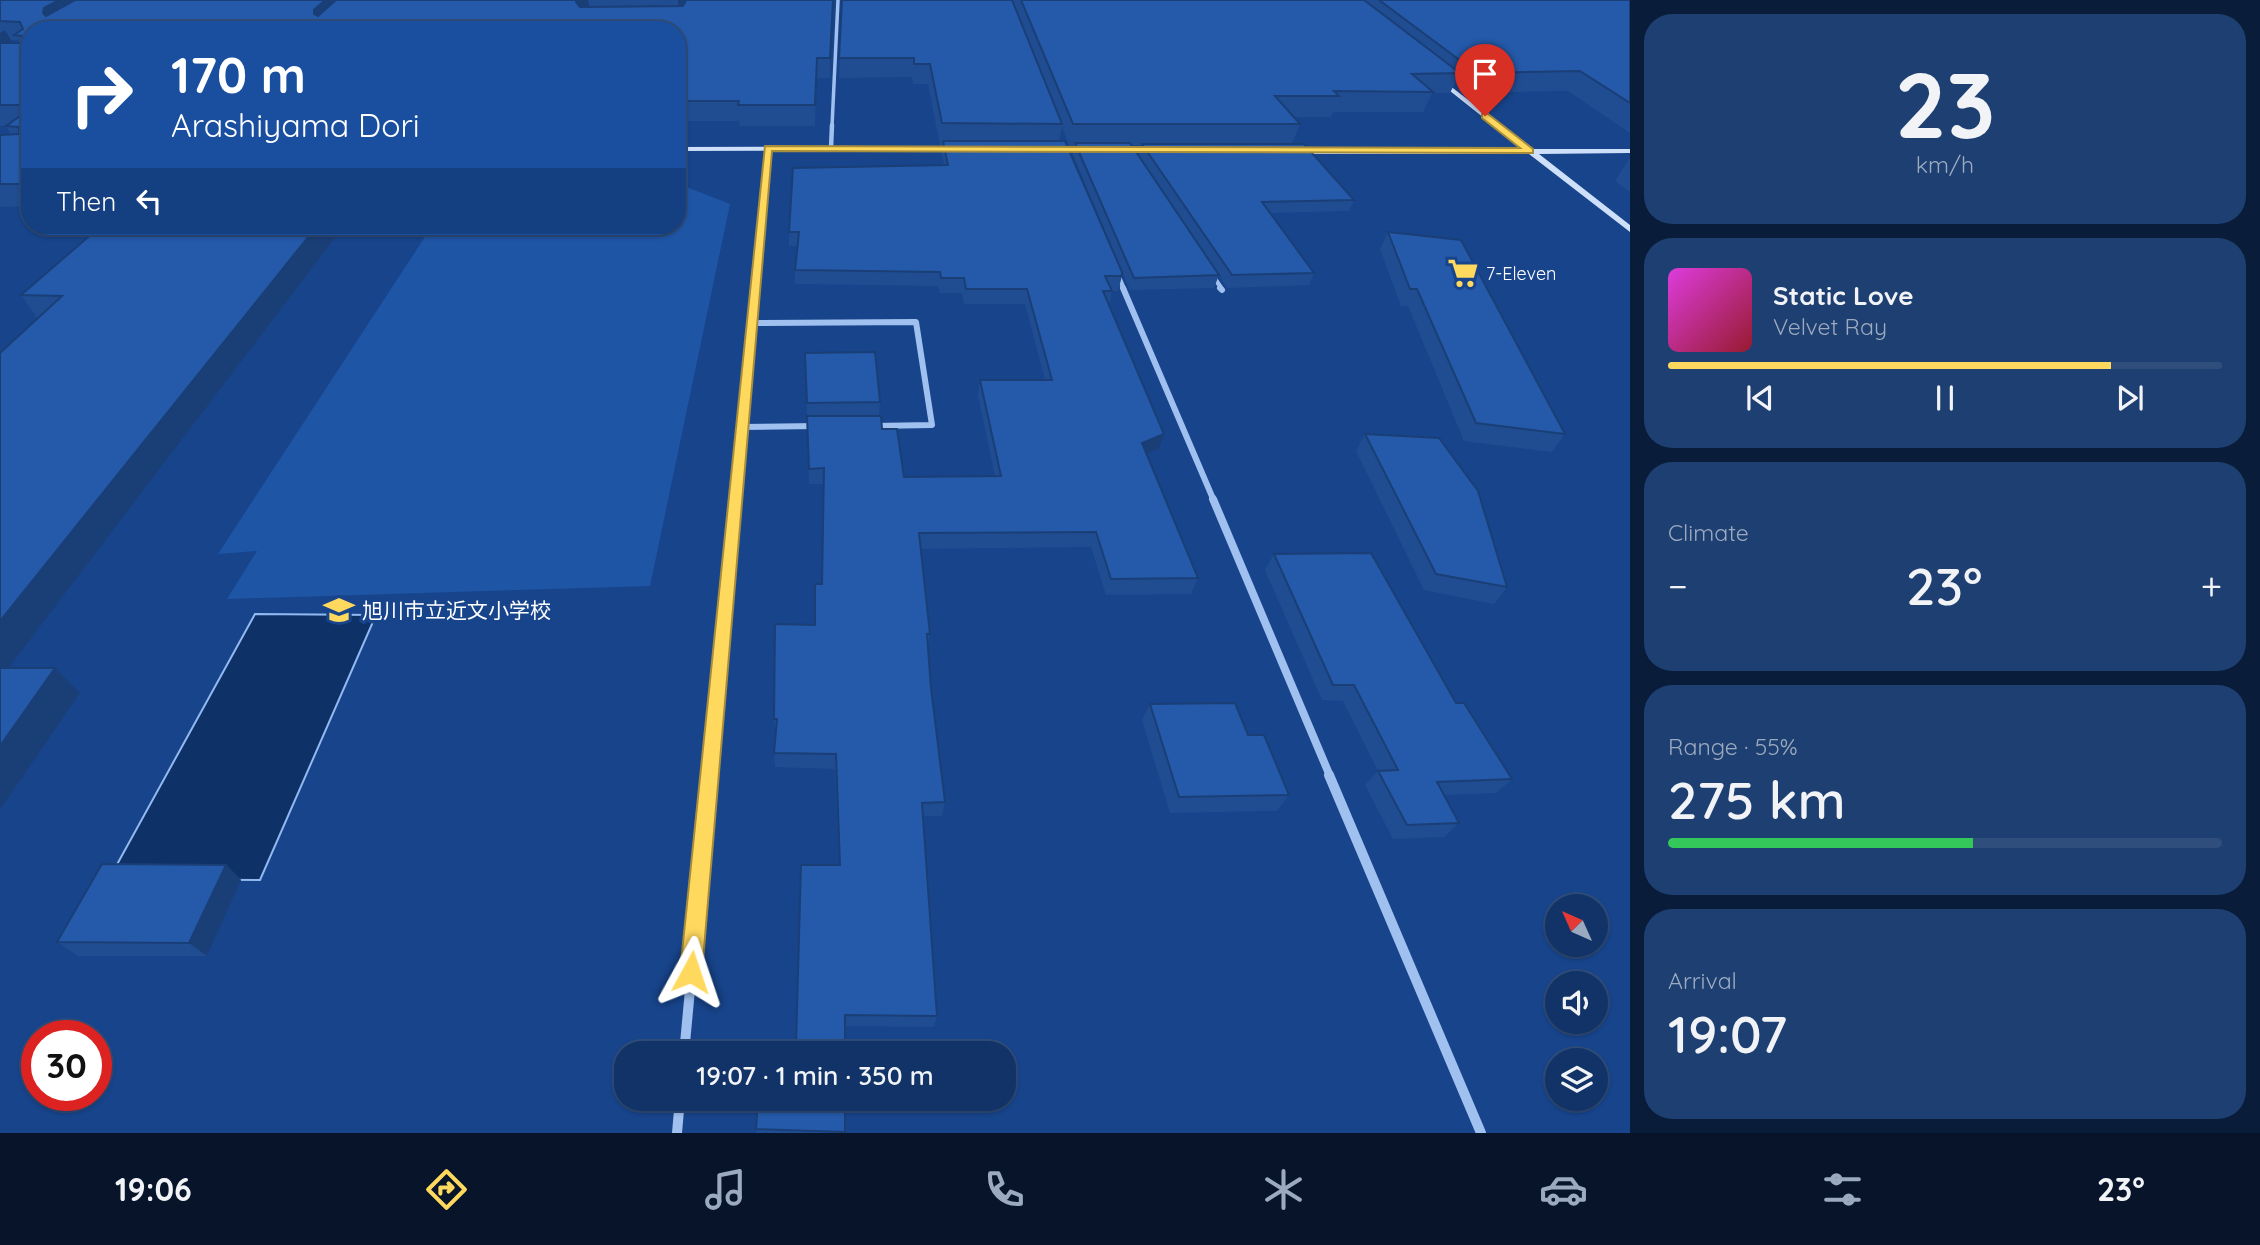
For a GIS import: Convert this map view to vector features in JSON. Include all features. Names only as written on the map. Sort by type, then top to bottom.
[{"type":"street","points":[[831,148],[838,0]]},
{"type":"street","points":[[1429,71],[1630,229]]},
{"type":"street","points":[[685,1041],[740,427],[753,323],[768,148]]},
{"type":"street","points":[[686,149],[968,148]]},
{"type":"street","points":[[1287,152],[1630,151]]},
{"type":"street","points":[[1113,263],[1480,1133]]},
{"type":"street","points":[[1208,268],[1222,290]]},
{"type":"street","points":[[753,323],[916,322],[932,425],[864,426]]},
{"type":"street","points":[[740,427],[823,426]]},
{"type":"street","points":[[677,1133],[679,1111]]},
{"type":"shaded area","points":[[686,187],[730,204],[650,586],[227,599],[257,551],[218,554],[426,235],[686,235]]},
{"type":"shaded area","points":[[255,614],[376,615],[260,880],[109,879]]},
{"type":"building","points":[[0,0],[59,0],[44,8],[43,13],[46,16],[75,0],[325,0],[314,10],[314,14],[318,16],[336,0],[577,0],[580,7],[683,6],[686,0],[833,0],[830,58],[817,58],[815,105],[738,105],[739,101],[686,101],[686,21],[21,21],[21,24],[20,22],[0,21]]},
{"type":"building","points":[[842,0],[1012,0],[1062,124],[942,123],[930,64],[914,64],[914,58],[839,58]]},
{"type":"building","points":[[1021,0],[1364,0],[1460,73],[1412,74],[1433,92],[1334,91],[1339,96],[1275,96],[1300,124],[1073,124]]},
{"type":"building","points":[[1379,0],[1630,0],[1630,103],[1580,71],[1477,73]]},
{"type":"building","points":[[21,42],[21,105],[0,105],[0,43]]},
{"type":"building","points":[[21,115],[21,184],[0,184],[0,135],[19,134],[19,127],[6,126]]},
{"type":"building","points":[[943,141],[1065,141],[1122,272],[1122,276],[1105,276],[1112,291],[1103,291],[1164,434],[1142,443],[1198,578],[1111,579],[1096,532],[919,533],[930,634],[927,634],[931,688],[945,802],[922,803],[937,1016],[845,1015],[845,1041],[796,1041],[801,865],[840,865],[836,754],[774,753],[777,719],[774,719],[775,624],[815,625],[815,584],[822,584],[824,468],[809,469],[807,416],[881,416],[882,429],[897,429],[904,477],[1001,476],[980,380],[1052,380],[1027,289],[966,289],[964,278],[941,278],[940,272],[795,270],[799,232],[789,232],[793,168],[948,165]]},
{"type":"building","points":[[1075,143],[1130,143],[1219,275],[1134,278]]},
{"type":"building","points":[[1142,144],[1304,144],[1354,200],[1262,202],[1314,273],[1232,275]]},
{"type":"building","points":[[1388,232],[1461,240],[1565,434],[1476,423],[1417,289],[1410,289]]},
{"type":"building","points":[[91,235],[310,235],[0,621],[0,353],[62,296],[21,295]]},
{"type":"building","points":[[875,352],[880,402],[807,403],[805,353]]},
{"type":"building","points":[[1365,434],[1439,438],[1478,491],[1507,587],[1436,574]]},
{"type":"building","points":[[1371,553],[1456,703],[1464,703],[1512,779],[1437,782],[1459,823],[1407,825],[1378,771],[1398,770],[1354,685],[1333,685],[1274,554]]},
{"type":"building","points":[[0,668],[55,668],[0,746]]},
{"type":"building","points":[[1235,703],[1248,735],[1264,735],[1289,795],[1179,797],[1150,704]]},
{"type":"building","points":[[102,864],[226,865],[189,943],[57,942]]},
{"type":"building","points":[[757,1111],[845,1111],[845,1132],[756,1129]]},
{"type":"place","name":"7-Eleven","points":[[1463,273]]},
{"type":"place","name":"旭川市立近文小学校","points":[[339,610]]},
{"type":"route","points":[[691,972],[768,148],[1530,151],[1485,116]]}]
